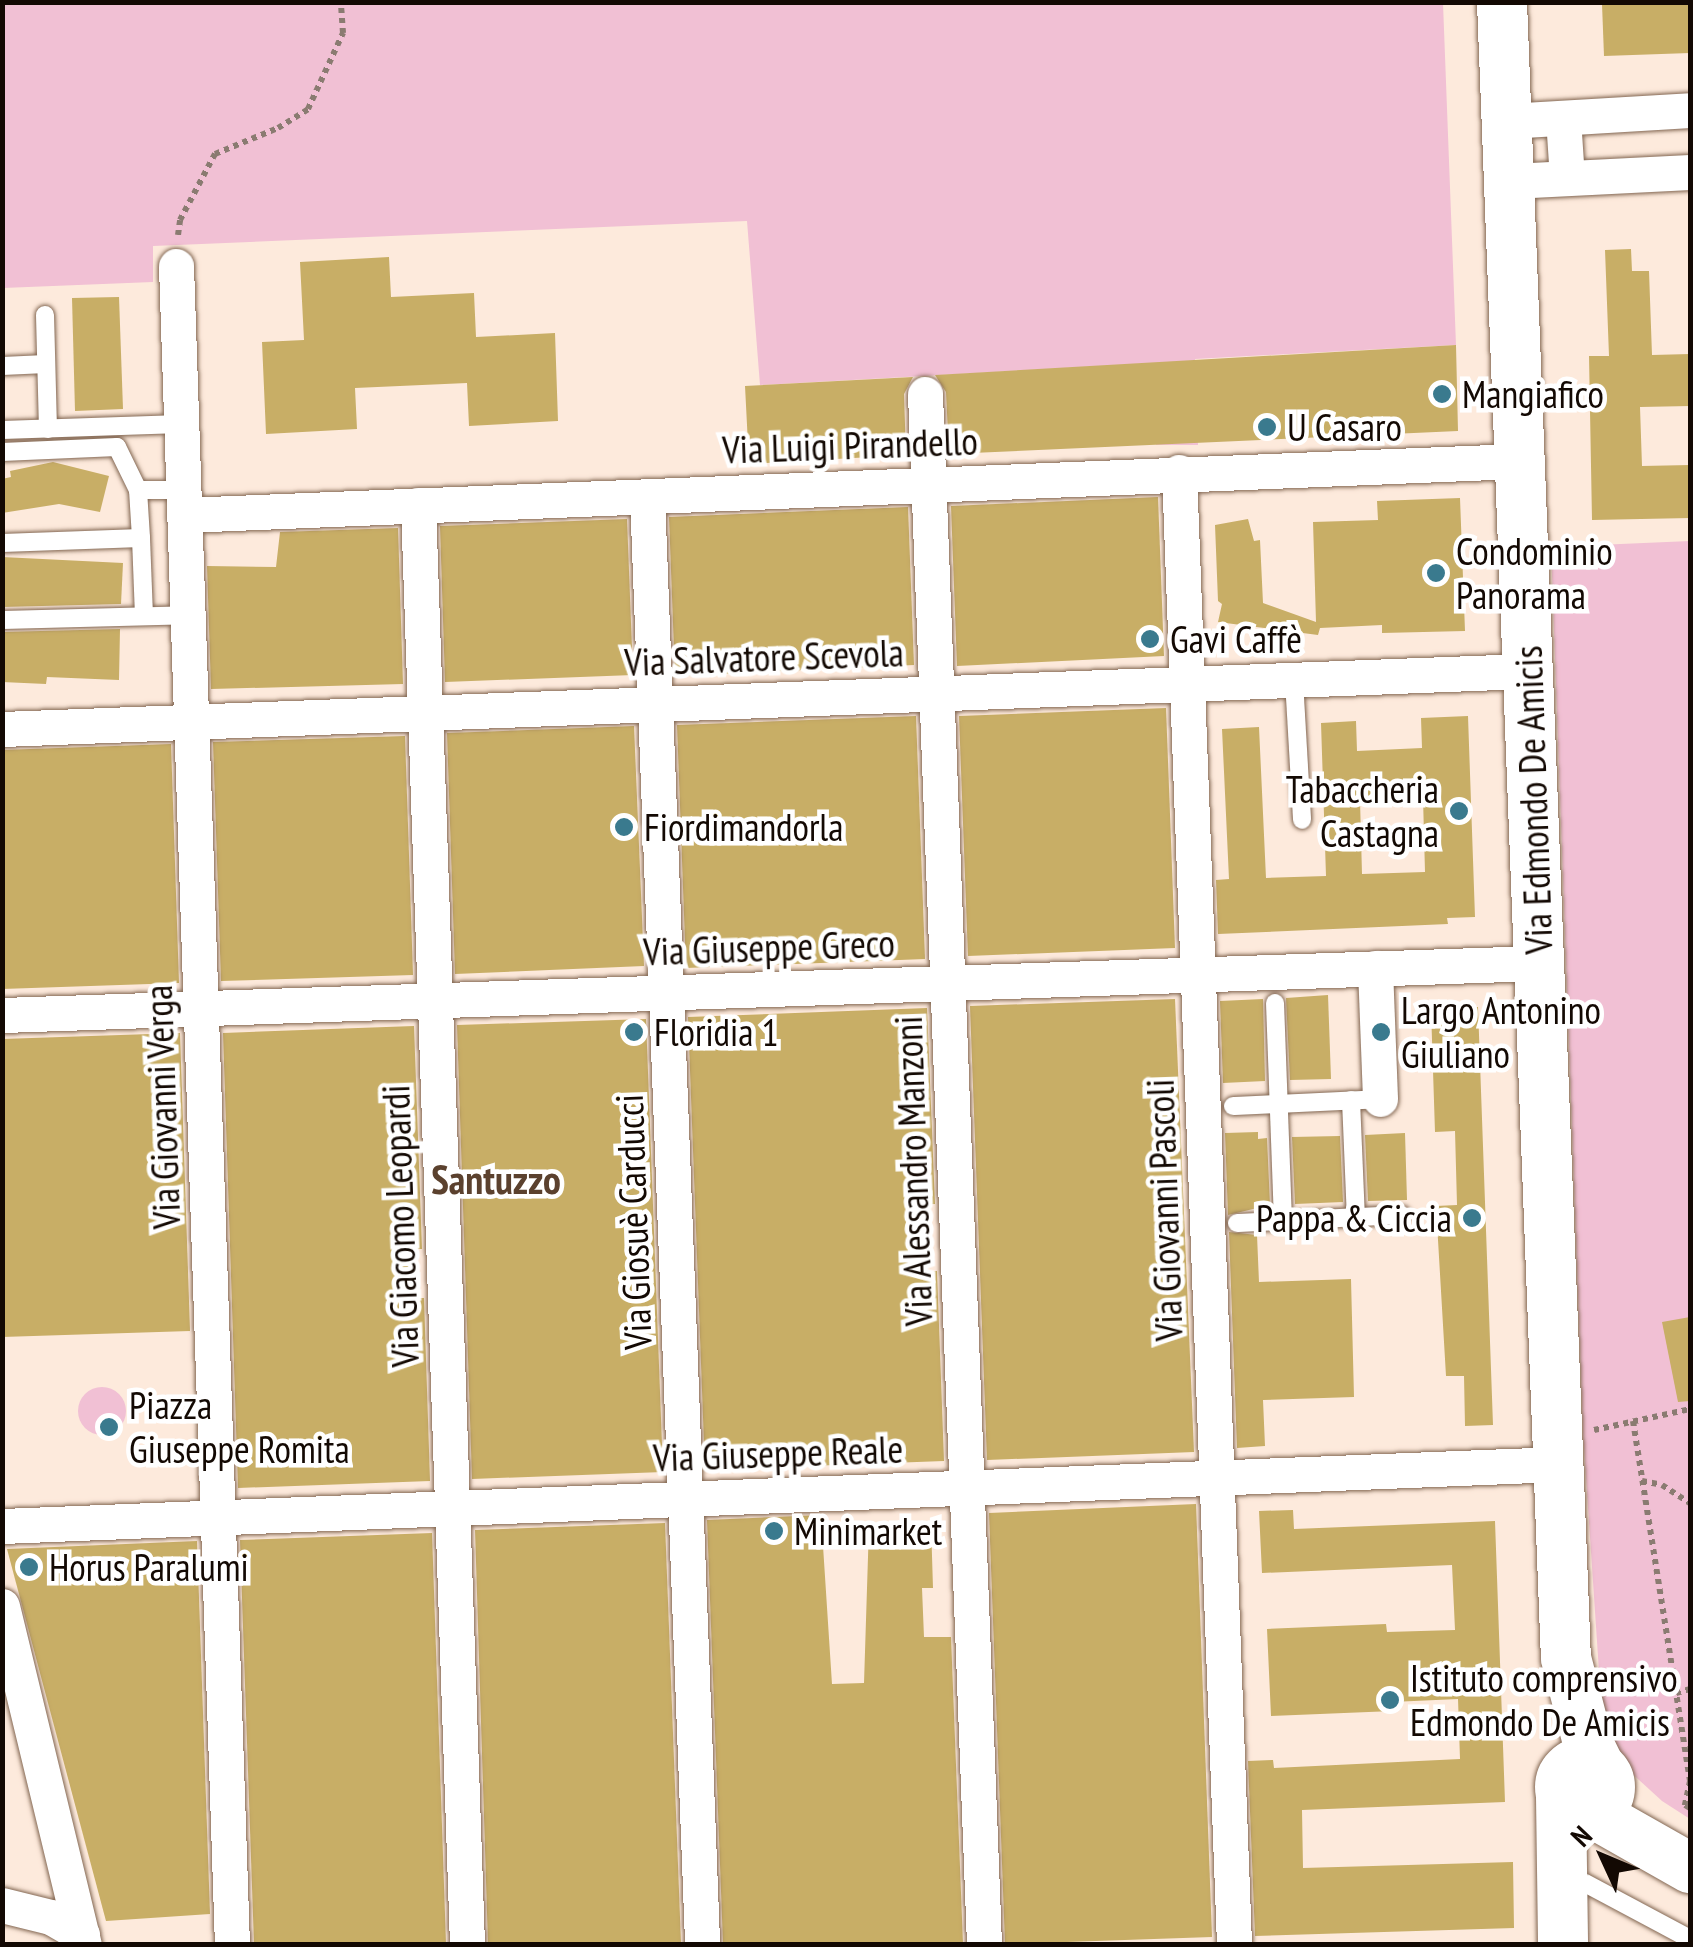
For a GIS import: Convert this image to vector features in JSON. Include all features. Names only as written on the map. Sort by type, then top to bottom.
[{"type":"main road","name":"Via Edmondo De Amicis","points":[[1502,2],[1566,1658],[1584,1728],[1585,1791]]},
{"type":"main road","points":[[1585,1791],[1690,1854]]},
{"type":"main road","points":[[1585,1791],[1690,1868]]},
{"type":"main road","points":[[1583,1944],[1585,1791]]},
{"type":"main road","points":[[1563,1944],[1585,1791]]},
{"type":"street","points":[[1508,121],[1690,110]]},
{"type":"street","points":[[1563,118],[1567,178]]},
{"type":"street","points":[[1511,181],[1690,172]]},
{"type":"street","name":"Via Giovanni Verga","points":[[176,266],[232,1944]]},
{"type":"street","name":"Via Alessandro Manzoni","points":[[924,394],[984,1944]]},
{"type":"street","name":"Via Luigi Pirandello","points":[[184,502],[418,505],[1519,461]]},
{"type":"street","name":"Via Giovanni Pascoli","points":[[1179,472],[1234,1944]]},
{"type":"street","name":"Via Giosuè Carducci","points":[[647,496],[658,704],[702,1944]]},
{"type":"street","name":"Via Giacomo Leopardi","points":[[418,505],[467,1944]]},
{"type":"street","name":"Via Salvatore Scevola","points":[[2,729],[1528,671]]},
{"type":"street","name":"Via Giuseppe Greco","points":[[2,1015],[1539,963]]},
{"type":"street","points":[[1366,1100],[1374,968]]},
{"type":"street","name":"Via Giuseppe Reale","points":[[2,1526],[1557,1464]]},
{"type":"street","points":[[2,1606],[83,1940]]},
{"type":"street","points":[[2,1905],[51,1917],[83,1940]]},
{"type":"lane","points":[[45,315],[48,428]]},
{"type":"lane","points":[[2,366],[46,364]]},
{"type":"lane","points":[[2,430],[181,424]]},
{"type":"lane","points":[[2,452],[117,447],[138,490],[144,616]]},
{"type":"lane","points":[[138,490],[184,502]]},
{"type":"lane","points":[[2,543],[141,538]]},
{"type":"lane","points":[[2,620],[188,615]]},
{"type":"lane","points":[[1294,680],[1302,820]]},
{"type":"lane","points":[[1274,1004],[1283,1220]]},
{"type":"lane","points":[[1233,1106],[1366,1100],[1356,1218]]},
{"type":"lane","points":[[1237,1223],[1402,1215]]},
{"type":"lane","points":[[1585,1883],[1690,1939]]},
{"type":"path","points":[[176,266],[180,220],[215,154],[278,128],[308,109],[343,33],[341,2]]},
{"type":"path","points":[[1595,1430],[1690,1409]]},
{"type":"path","points":[[1633,1422],[1690,1781],[1685,1805],[1690,1808]]},
{"type":"path","points":[[1642,1481],[1662,1485],[1690,1503]]},
{"type":"path","points":[[1676,1693],[1690,1689]]},
{"type":"shaded area","points":[[2,3],[1443,3],[1456,345],[1195,359],[1198,445],[1156,445],[1155,363],[760,385],[747,221],[153,246],[153,282],[3,288]]},
{"type":"shaded area","points":[[1690,541],[1690,1819],[1662,1801],[1627,1769],[1613,1750],[1602,1716],[1583,1432],[1551,547]]},
{"type":"shaded area","points":[[102,1387],[119,1394],[126,1411],[119,1428],[102,1435],[85,1428],[78,1411],[85,1394]]},
{"type":"building","points":[[1690,2],[1690,53],[1604,56],[1602,4]]},
{"type":"building","points":[[1631,249],[1632,271],[1649,271],[1652,355],[1690,354],[1690,406],[1640,407],[1642,466],[1690,465],[1690,518],[1592,520],[1589,356],[1609,356],[1605,250]]},
{"type":"building","points":[[389,257],[391,297],[474,293],[476,337],[555,333],[558,421],[469,426],[467,383],[355,388],[357,429],[266,434],[262,342],[304,340],[300,262]]},
{"type":"building","points":[[119,297],[123,409],[75,411],[72,298]]},
{"type":"building","points":[[1456,345],[1458,431],[949,454],[946,392],[935,375]]},
{"type":"building","points":[[913,377],[904,394],[906,455],[749,464],[745,386]]},
{"type":"building","points":[[53,462],[109,476],[100,512],[59,504],[2,513],[2,479],[11,477],[10,471]]},
{"type":"building","points":[[1158,497],[1164,656],[957,666],[951,506]]},
{"type":"building","points":[[1460,498],[1465,631],[1382,633],[1382,625],[1320,628],[1318,635],[1218,622],[1222,604],[1218,601],[1215,525],[1248,519],[1254,541],[1260,540],[1263,603],[1316,622],[1313,522],[1378,520],[1377,501]]},
{"type":"building","points":[[908,507],[914,665],[675,676],[669,517]]},
{"type":"building","points":[[627,519],[633,675],[445,682],[440,526]]},
{"type":"building","points":[[398,528],[403,684],[211,689],[207,566],[276,567],[280,532]]},
{"type":"building","points":[[2,557],[123,563],[121,604],[2,607]]},
{"type":"building","points":[[120,629],[119,680],[47,677],[46,684],[2,682],[2,632]]},
{"type":"building","points":[[1166,708],[1175,948],[968,956],[959,716]]},
{"type":"building","points":[[916,716],[925,959],[686,968],[677,725]]},
{"type":"building","points":[[1468,716],[1475,917],[1447,918],[1448,924],[1218,934],[1216,880],[1229,879],[1222,729],[1259,727],[1266,878],[1326,876],[1321,723],[1356,721],[1357,751],[1422,748],[1421,718]],"holes":[[[1423,798],[1425,872],[1362,874],[1360,800]]]},
{"type":"building","points":[[634,726],[644,966],[455,974],[447,733]]},
{"type":"building","points":[[405,736],[413,975],[221,981],[213,742]]},
{"type":"building","points":[[171,744],[179,983],[2,989],[2,750]]},
{"type":"building","points":[[1328,995],[1331,1079],[1290,1080],[1286,998]]},
{"type":"building","points":[[1175,999],[1194,1452],[987,1460],[970,1006]]},
{"type":"building","points":[[1263,999],[1265,1081],[1223,1083],[1220,1001]]},
{"type":"building","points":[[1478,1007],[1493,1425],[1465,1426],[1464,1376],[1446,1376],[1436,1206],[1457,1205],[1455,1131],[1435,1132],[1431,1009]]},
{"type":"building","points":[[927,1008],[935,1204],[906,1205],[909,1272],[937,1271],[944,1461],[705,1470],[688,1017]]},
{"type":"building","points":[[646,1019],[663,1472],[472,1479],[457,1025]]},
{"type":"building","points":[[414,1026],[422,1249],[408,1249],[409,1298],[424,1298],[430,1481],[238,1488],[223,1033]]},
{"type":"building","points":[[180,1033],[190,1331],[2,1337],[2,1039]]},
{"type":"building","points":[[1258,1132],[1258,1139],[1267,1138],[1270,1205],[1228,1215],[1225,1133]]},
{"type":"building","points":[[1405,1133],[1407,1200],[1368,1201],[1365,1135]]},
{"type":"building","points":[[1340,1136],[1343,1202],[1295,1204],[1292,1137]]},
{"type":"building","points":[[1229,1232],[1257,1235],[1259,1282],[1351,1279],[1354,1397],[1263,1400],[1265,1446],[1237,1448]]},
{"type":"building","points":[[1690,1317],[1690,1401],[1678,1402],[1662,1322]]},
{"type":"building","points":[[1196,1504],[1212,1937],[1005,1944],[989,1513]]},
{"type":"building","points":[[1293,1510],[1294,1529],[1495,1521],[1505,1802],[1302,1810],[1303,1868],[1513,1862],[1514,1928],[1255,1936],[1248,1761],[1273,1760],[1274,1768],[1460,1759],[1458,1699],[1392,1702],[1393,1711],[1271,1716],[1267,1629],[1386,1624],[1387,1632],[1455,1630],[1452,1565],[1262,1573],[1259,1511]]},
{"type":"building","points":[[821,1515],[832,1684],[864,1683],[869,1525],[931,1523],[933,1588],[922,1588],[924,1637],[951,1637],[963,1944],[723,1944],[707,1520]]},
{"type":"building","points":[[665,1523],[681,1944],[488,1944],[475,1530]]},
{"type":"building","points":[[432,1533],[446,1944],[254,1944],[240,1540]]},
{"type":"building","points":[[197,1541],[210,1914],[106,1921],[7,1549]]},
{"type":"place","name":"Mangiafico","points":[[1442,394]]},
{"type":"place","name":"U Casaro","points":[[1267,427]]},
{"type":"place","name":"Condominio Panorama","points":[[1436,573]]},
{"type":"place","name":"Gavi Caffè","points":[[1150,639]]},
{"type":"place","name":"Tabaccheria Castagna","points":[[1459,811]]},
{"type":"place","name":"Fiordimandorla","points":[[624,827]]},
{"type":"place","name":"Floridia 1","points":[[634,1032]]},
{"type":"place","name":"Largo Antonino Giuliano","points":[[1381,1032]]},
{"type":"place","name":"Pappa & Ciccia","points":[[1472,1218]]},
{"type":"place","name":"Piazza Giuseppe Romita","points":[[109,1427]]},
{"type":"place","name":"Minimarket","points":[[774,1531]]},
{"type":"place","name":"Horus Paralumi","points":[[29,1567]]},
{"type":"place","name":"Istituto comprensivo Edmondo De Amicis","points":[[1390,1700]]},
{"type":"district","name":"Santuzzo","points":[[496,1179]]}]
